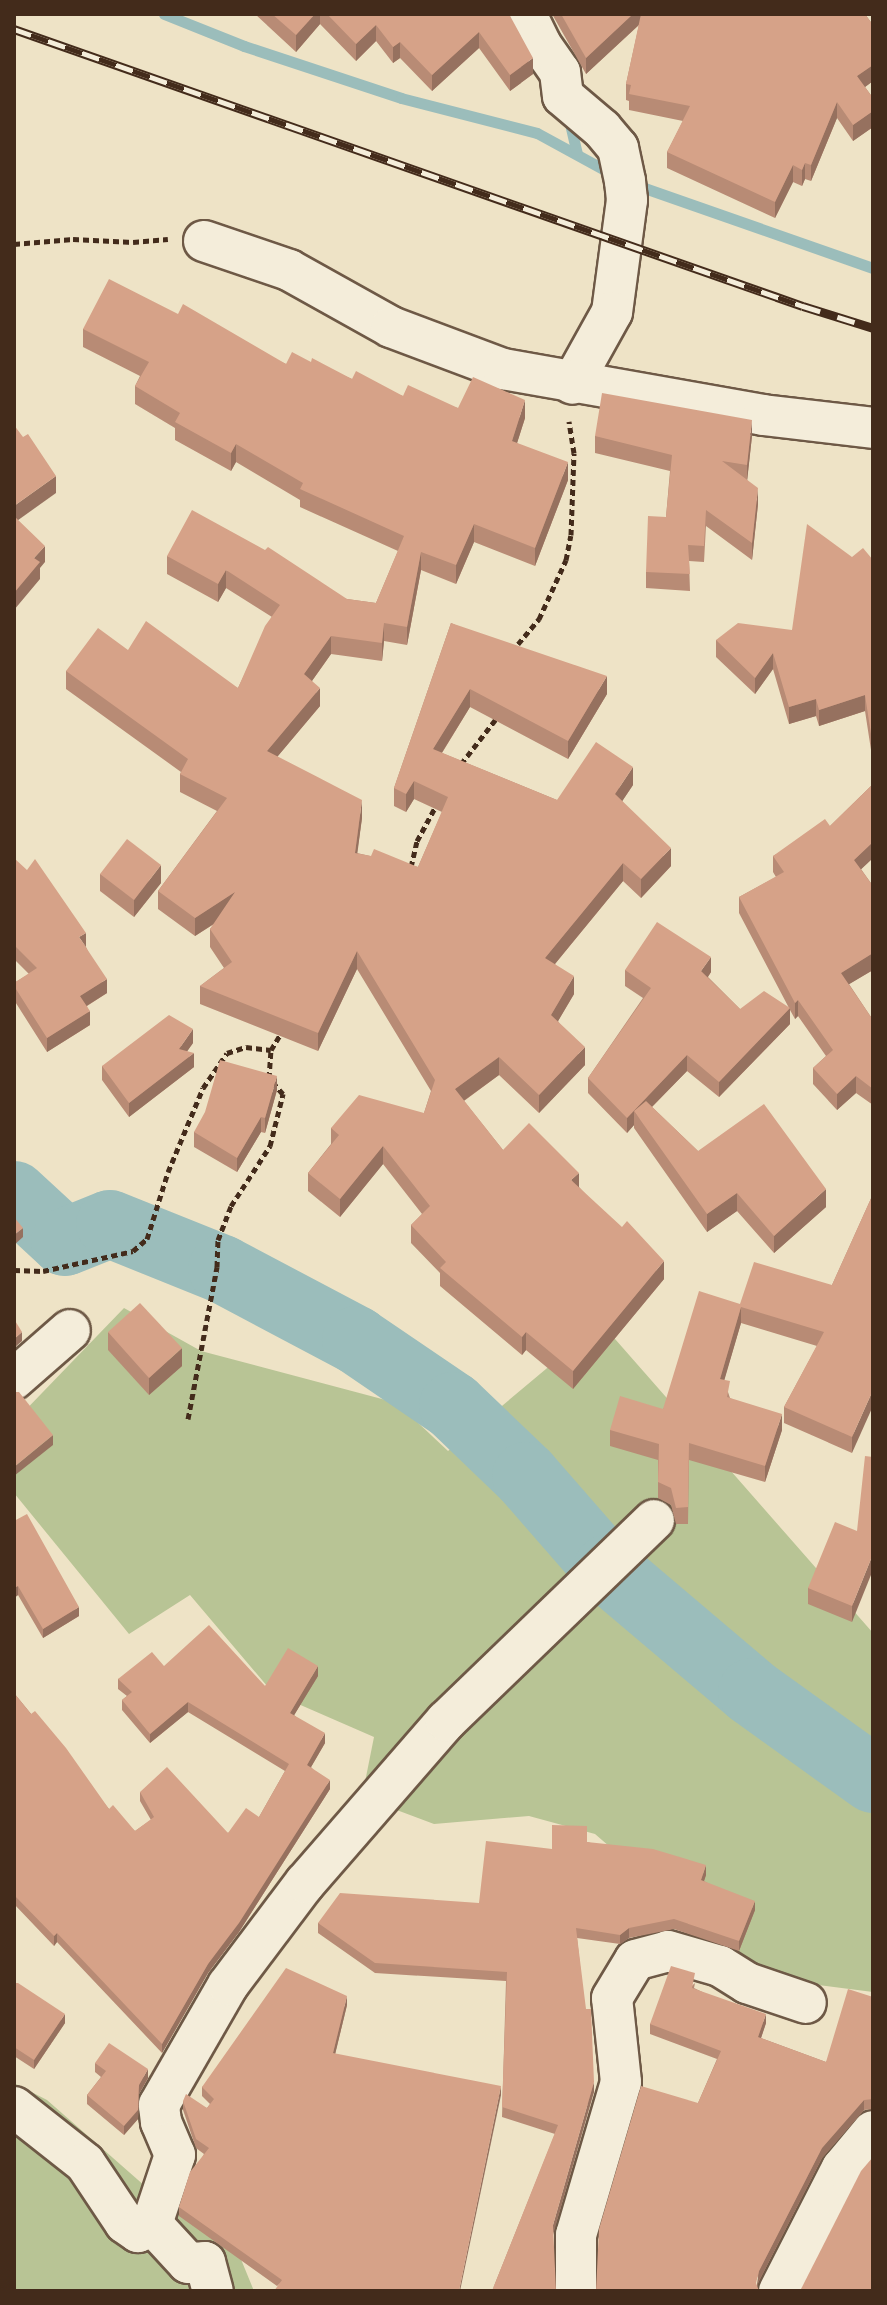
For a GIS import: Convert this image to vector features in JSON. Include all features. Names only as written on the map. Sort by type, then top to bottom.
[{"type":"street","points":[[526,14],[541,45],[560,72],[563,96],[602,129],[618,148],[625,181],[627,200],[612,312],[572,384]]},
{"type":"street","points":[[204,241],[289,270],[391,327],[503,369],[572,384],[763,415],[873,428]]},
{"type":"street","points":[[14,1379],[70,1330]]},
{"type":"street","points":[[152,2224],[175,2155],[161,2122],[159,2105],[228,1985],[305,1883],[446,1721],[654,1520]]},
{"type":"street","points":[[576,2291],[576,2235],[621,2082],[612,1998],[635,1960],[668,1951],[720,1966],[747,1983],[806,2003]]},
{"type":"street","points":[[14,2107],[85,2163],[125,2223],[138,2232],[144,2224],[152,2224],[188,2263],[205,2262],[213,2291]]},
{"type":"street","points":[[779,2291],[842,2168],[873,2131]]},
{"type":"path","points":[[14,244],[73,239],[204,241]]},
{"type":"path","points":[[515,660],[518,644],[539,619],[566,560],[571,535],[574,453],[567,412],[572,384]]},
{"type":"path","points":[[454,773],[504,708]]},
{"type":"path","points":[[409,871],[417,841],[439,800]]},
{"type":"path","points":[[188,1419],[217,1267],[218,1240],[231,1206],[270,1146],[283,1094],[269,1078],[271,1050],[285,1027]]},
{"type":"path","points":[[14,1270],[43,1271],[133,1251],[147,1239],[168,1172],[203,1088],[227,1053],[246,1047],[271,1050]]},
{"type":"green space","points":[[124,1308],[201,1351],[397,1403],[448,1451],[601,1323],[873,1633],[873,1992],[787,1981],[748,1966],[595,1834],[529,1816],[434,1824],[362,1797],[374,1737],[273,1693],[190,1595],[129,1634],[14,1493],[14,1422]]},
{"type":"green space","points":[[14,2083],[47,2100],[154,2194],[206,2174],[254,2291],[14,2291]]},
{"type":"building","points":[[272,14],[315,14],[296,35]]},
{"type":"building","points":[[327,14],[509,14],[533,58],[510,75],[479,32],[432,75],[400,42],[393,47],[376,25],[356,44]]},
{"type":"building","points":[[561,14],[633,14],[586,58]]},
{"type":"building","points":[[641,14],[865,14],[873,25],[873,65],[857,76],[873,98],[873,111],[853,125],[837,102],[811,165],[805,163],[802,170],[793,165],[775,202],[667,152],[690,106],[629,94],[631,85],[626,84]]},
{"type":"building","points":[[109,279],[178,314],[183,304],[286,364],[292,352],[311,362],[312,358],[352,379],[356,371],[403,396],[408,385],[458,408],[473,377],[525,400],[512,441],[568,462],[535,548],[474,524],[456,565],[421,552],[407,627],[384,623],[382,643],[331,636],[304,674],[320,688],[267,751],[362,800],[355,853],[371,856],[374,849],[418,867],[448,797],[414,781],[406,794],[394,788],[451,623],[607,676],[568,741],[470,689],[433,749],[557,800],[596,742],[633,767],[615,794],[671,848],[641,879],[623,863],[545,958],[574,976],[551,1015],[585,1047],[539,1095],[499,1057],[455,1089],[503,1150],[529,1123],[579,1173],[571,1180],[622,1227],[627,1221],[664,1261],[573,1371],[526,1332],[522,1337],[440,1268],[446,1262],[411,1225],[430,1206],[383,1146],[340,1199],[308,1173],[339,1135],[331,1128],[359,1095],[424,1113],[435,1080],[357,951],[318,1033],[200,986],[232,962],[210,929],[235,892],[195,918],[158,891],[227,798],[180,774],[188,759],[66,671],[98,628],[128,650],[146,621],[238,688],[265,626],[280,605],[226,570],[218,584],[167,556],[192,510],[265,550],[268,547],[347,599],[376,603],[404,536],[300,489],[303,483],[236,444],[231,453],[175,422],[180,413],[135,386],[149,362],[83,329]]},
{"type":"building","points":[[602,393],[752,420],[747,465],[722,461],[758,488],[752,543],[706,510],[704,546],[688,545],[690,574],[646,572],[648,516],[666,517],[672,455],[595,436]]},
{"type":"building","points":[[14,425],[23,437],[28,434],[56,476],[14,506]]},
{"type":"building","points":[[14,516],[45,546],[34,558],[40,562],[14,593]]},
{"type":"building","points":[[807,524],[852,557],[863,548],[873,560],[873,747],[865,695],[819,710],[816,699],[789,707],[773,653],[755,678],[716,640],[738,623],[792,630]]},
{"type":"building","points":[[873,784],[873,842],[854,860],[873,886],[873,953],[841,973],[873,1020],[873,1089],[856,1076],[837,1094],[813,1068],[833,1050],[798,1000],[795,1003],[739,897],[784,872],[773,856],[825,819],[830,826]]},
{"type":"building","points":[[127,839],[161,865],[134,900],[100,874]]},
{"type":"building","points":[[14,858],[27,870],[35,859],[86,933],[79,937],[107,979],[80,996],[90,1011],[47,1038],[14,986],[37,968],[14,945]]},
{"type":"building","points":[[657,922],[711,957],[701,971],[740,1009],[764,991],[790,1008],[719,1082],[687,1055],[627,1118],[588,1078],[651,988],[625,970]]},
{"type":"building","points":[[169,1015],[193,1029],[179,1049],[194,1053],[129,1103],[102,1066]]},
{"type":"building","points":[[220,1060],[277,1076],[265,1118],[261,1117],[237,1158],[194,1132],[205,1112]]},
{"type":"building","points":[[646,1101],[698,1151],[764,1104],[826,1189],[774,1236],[737,1193],[707,1214],[634,1111]]},
{"type":"building","points":[[873,1194],[873,1390],[852,1437],[784,1407],[824,1332],[741,1307],[720,1379],[730,1381],[727,1397],[782,1414],[765,1466],[689,1443],[688,1507],[676,1508],[671,1488],[658,1482],[659,1444],[610,1430],[620,1396],[663,1409],[699,1291],[740,1304],[754,1262],[832,1285]]},
{"type":"building","points":[[14,1217],[23,1228],[14,1235]]},
{"type":"building","points":[[140,1303],[182,1348],[149,1378],[108,1332]]},
{"type":"building","points":[[14,1319],[22,1332],[14,1339]]},
{"type":"building","points":[[14,1392],[19,1392],[53,1435],[14,1467]]},
{"type":"building","points":[[865,1456],[873,1457],[873,1554],[852,1606],[808,1588],[835,1522],[857,1531]]},
{"type":"building","points":[[27,1514],[79,1607],[43,1629],[18,1586],[14,1588],[14,1521]]},
{"type":"building","points":[[209,1625],[265,1686],[288,1648],[318,1666],[290,1713],[325,1733],[307,1765],[330,1780],[239,1923],[208,1964],[162,2044],[57,1933],[54,1936],[14,1895],[14,1693],[31,1714],[35,1711],[66,1748],[109,1809],[113,1805],[135,1831],[154,1817],[140,1792],[167,1767],[228,1833],[246,1808],[259,1817],[289,1764],[188,1702],[150,1734],[122,1700],[132,1692],[118,1679],[152,1652],[164,1666]]},
{"type":"building","points":[[552,1825],[587,1826],[587,1842],[653,1849],[706,1865],[701,1880],[755,1901],[739,1941],[674,1919],[629,1928],[620,1935],[576,1928],[586,2009],[591,2009],[594,2082],[553,2225],[556,2291],[492,2291],[558,2125],[502,2107],[507,1972],[375,1963],[318,1923],[340,1893],[479,1903],[486,1841],[552,1849]]},
{"type":"building","points":[[671,1966],[695,1973],[692,1988],[766,2014],[758,2037],[826,2062],[848,1989],[873,1997],[873,2099],[864,2100],[822,2148],[759,2271],[756,2283],[759,2291],[596,2291],[599,2229],[641,2086],[698,2103],[721,2051],[650,2024]]},
{"type":"building","points":[[286,1968],[347,1996],[333,2053],[501,2086],[459,2291],[274,2291],[282,2280],[179,2207],[190,2172],[209,2148],[196,2139],[183,2101],[186,2094],[207,2108],[214,2099],[202,2087]]},
{"type":"building","points":[[14,1983],[65,2014],[34,2060],[14,2047]]},
{"type":"building","points":[[109,2043],[148,2069],[139,2085],[138,2110],[124,2126],[87,2095],[106,2071],[95,2063]]},
{"type":"building","points":[[873,2157],[873,2291],[800,2291],[861,2171]]},
{"type":"waterway","points":[[164,14],[244,46],[401,98],[537,133],[614,175]]},
{"type":"waterway","points":[[568,115],[577,153]]},
{"type":"waterway","points":[[633,184],[873,268]]},
{"type":"waterway","points":[[14,1195],[65,1242],[110,1224],[222,1269],[356,1340],[453,1406],[526,1476],[607,1569],[752,1692],[873,1779]]},
{"type":"railway","points":[[14,29],[873,328]]}]
